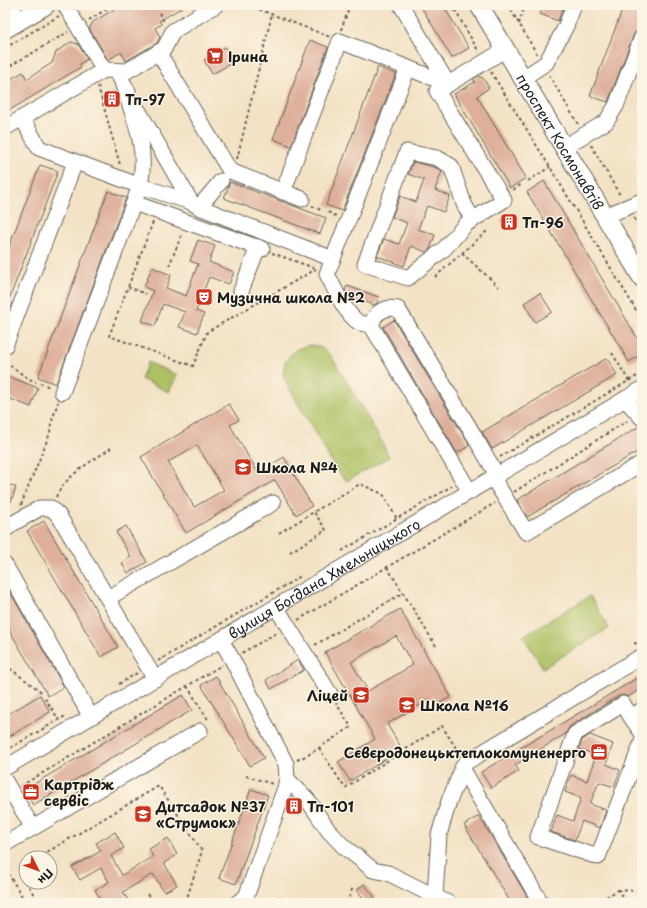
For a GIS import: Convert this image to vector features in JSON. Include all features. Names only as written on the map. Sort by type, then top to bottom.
[{"type":"main road","points":[[5,29],[46,5]]},
{"type":"main road","name":"проспект Космонавтів","points":[[479,5],[642,278]]},
{"type":"street","points":[[5,128],[109,75],[127,71],[164,49],[173,31],[216,5]]},
{"type":"street","points":[[401,5],[448,84]]},
{"type":"street","points":[[523,78],[543,65],[566,26],[574,5]]},
{"type":"street","points":[[66,8],[195,205]]},
{"type":"street","points":[[564,147],[606,122],[616,106],[642,37]]},
{"type":"street","points":[[283,192],[339,40],[448,84]]},
{"type":"street","points":[[473,220],[464,204],[451,166],[437,158],[407,152],[365,264],[408,278],[444,249],[466,224],[473,220],[504,200],[437,91],[506,49]]},
{"type":"street","points":[[158,52],[228,175],[302,199]]},
{"type":"street","points":[[371,325],[359,323],[341,302],[327,274],[408,68]]},
{"type":"street","points":[[61,396],[134,203],[143,171],[142,147],[136,118],[109,75]]},
{"type":"street","points":[[22,118],[39,148],[195,205],[333,259]]},
{"type":"street","points":[[5,346],[75,162]]},
{"type":"street","points":[[195,205],[228,175]]},
{"type":"street","points":[[605,216],[642,201]]},
{"type":"street","points":[[134,203],[260,248],[241,291]]},
{"type":"street","points":[[466,486],[371,325],[373,318],[378,312],[384,309],[391,307],[398,309],[476,439],[494,472],[505,497],[526,532],[642,463]]},
{"type":"street","name":"вулиця Богдана Хмельницького","points":[[5,768],[88,711],[152,672],[221,640],[276,607],[466,486],[494,472],[642,389]]},
{"type":"street","points":[[625,399],[640,416]]},
{"type":"street","points":[[108,598],[273,504]]},
{"type":"street","points":[[5,530],[12,524],[40,508],[51,508],[59,516],[152,672]]},
{"type":"street","points":[[5,565],[88,711]]},
{"type":"street","points":[[276,607],[330,694]]},
{"type":"street","points":[[221,640],[232,659],[286,777],[307,799],[328,830],[344,848],[373,870],[388,873],[438,901],[440,835],[449,800],[464,765],[642,656]]},
{"type":"street","points":[[642,733],[637,714],[623,704],[575,734],[538,837],[598,856],[642,742]]},
{"type":"street","points":[[5,844],[206,728]]},
{"type":"street","points":[[464,765],[541,903]]},
{"type":"street","points":[[237,903],[246,897],[286,777]]},
{"type":"street","points":[[8,787],[33,828]]},
{"type":"path","points":[[5,69],[113,5]]},
{"type":"path","points":[[248,5],[339,40],[350,5]]},
{"type":"path","points":[[452,5],[642,320]]},
{"type":"path","points":[[508,5],[642,232]]},
{"type":"path","points":[[519,24],[525,5]]},
{"type":"path","points":[[5,48],[66,8]]},
{"type":"path","points":[[228,175],[272,14]]},
{"type":"path","points":[[109,75],[124,180]]},
{"type":"path","points":[[528,181],[550,167]]},
{"type":"path","points":[[158,211],[109,336],[193,366],[207,332],[317,269],[260,248]]},
{"type":"path","points":[[169,266],[187,222]]},
{"type":"path","points":[[435,277],[488,230]]},
{"type":"path","points":[[462,253],[499,287]]},
{"type":"path","points":[[128,287],[146,294]]},
{"type":"path","points":[[612,353],[628,381]]},
{"type":"path","points":[[5,362],[29,379],[36,382]]},
{"type":"path","points":[[494,472],[642,373]]},
{"type":"path","points":[[22,518],[18,513],[50,433],[51,424],[61,396]]},
{"type":"path","points":[[8,787],[187,686],[640,416]]},
{"type":"path","points":[[51,508],[60,489],[77,473],[111,448]]},
{"type":"path","points":[[279,533],[360,484],[383,494],[397,519]]},
{"type":"path","points":[[337,554],[397,519],[466,486]]},
{"type":"path","points":[[290,552],[326,530],[314,512]]},
{"type":"path","points":[[387,567],[436,646]]},
{"type":"path","points":[[116,686],[152,672],[304,574]]},
{"type":"path","points":[[304,651],[403,593]]},
{"type":"path","points":[[5,665],[43,693]]},
{"type":"path","points":[[187,686],[206,728]]},
{"type":"path","points":[[246,776],[286,777],[308,755],[351,727],[330,694]]},
{"type":"path","points":[[46,698],[59,720]]},
{"type":"path","points":[[5,751],[59,720],[88,711]]},
{"type":"path","points":[[319,748],[346,788],[442,726],[464,765]]},
{"type":"path","points":[[51,850],[159,786],[202,851],[186,900],[181,903]]},
{"type":"path","points":[[5,868],[26,903]]},
{"type":"path","points":[[347,903],[353,887]]},
{"type":"path","points":[[31,890],[39,903]]},
{"type":"path","points":[[618,890],[626,903]]},
{"type":"path","points":[[596,903],[618,890],[642,891]]},
{"type":"path","points":[[147,894],[153,903]]},
{"type":"path","points":[[278,903],[280,896]]},
{"type":"green space","points":[[309,345],[317,346],[323,349],[333,359],[381,440],[389,457],[347,481],[339,474],[288,386],[283,373],[285,362],[291,354],[297,349]]},
{"type":"green space","points":[[148,362],[177,375],[169,392],[141,379]]},
{"type":"green space","points":[[590,596],[609,628],[543,668],[523,636]]},
{"type":"building","points":[[121,5],[186,5],[159,21],[162,24],[155,28],[160,37],[157,43],[126,61],[121,52],[108,60],[90,30],[90,27],[93,22]]},
{"type":"building","points":[[420,5],[443,5],[469,48],[452,58]]},
{"type":"building","points":[[544,5],[564,5],[558,21],[540,14]]},
{"type":"building","points":[[624,5],[642,5],[642,18],[638,29],[634,34],[608,102],[590,96]]},
{"type":"building","points":[[310,40],[328,47],[291,146],[273,139]]},
{"type":"building","points":[[71,42],[78,44],[87,59],[80,64],[81,67],[5,113],[5,91],[11,88],[7,81],[23,72],[27,79],[52,63],[56,52]]},
{"type":"building","points":[[225,47],[234,62],[212,74],[204,60]]},
{"type":"building","points":[[378,67],[396,74],[342,211],[326,205]]},
{"type":"building","points":[[478,76],[483,78],[489,88],[477,96],[526,178],[510,188],[454,94],[475,82],[473,79]]},
{"type":"building","name":"Тп-97","points":[[114,92],[119,100],[109,106],[104,98]]},
{"type":"building","points":[[413,162],[434,167],[442,171],[435,190],[450,196],[444,212],[427,206],[418,229],[435,235],[430,249],[426,252],[411,246],[404,266],[377,256],[384,239],[399,244],[407,223],[392,217],[400,196],[416,202],[424,180],[408,174]]},
{"type":"building","points":[[40,165],[58,171],[5,310],[5,257]]},
{"type":"building","points":[[544,181],[642,346],[642,354],[629,362],[527,192]]},
{"type":"building","points":[[230,182],[326,218],[320,234],[224,198]]},
{"type":"building","points":[[108,191],[126,198],[56,384],[38,377]]},
{"type":"building","name":"Тп-96","points":[[510,215],[516,224],[508,229],[502,220]]},
{"type":"building","points":[[198,240],[215,246],[209,262],[234,272],[229,284],[209,277],[196,311],[204,314],[197,333],[179,327],[185,312],[163,304],[155,326],[142,321],[153,291],[144,287],[152,267],[171,275],[166,288],[186,296],[198,264],[190,261]]},
{"type":"building","points":[[347,286],[379,297],[377,303],[374,305],[349,296],[345,290]]},
{"type":"building","points":[[540,293],[552,312],[535,322],[524,303]]},
{"type":"building","points":[[394,320],[468,443],[469,446],[457,453],[383,327]]},
{"type":"building","points":[[607,358],[617,375],[492,449],[482,432]]},
{"type":"building","points":[[5,375],[38,388],[31,407],[5,397]]},
{"type":"building","points":[[229,404],[239,420],[230,425],[258,473],[284,457],[312,506],[296,515],[275,480],[186,533],[141,457]],"holes":[[[197,445],[224,490],[194,507],[168,462]]]},
{"type":"building","points":[[638,427],[642,434],[642,449],[527,517],[517,500]]},
{"type":"building","points":[[7,484],[16,487],[11,502],[5,499]]},
{"type":"building","points":[[44,521],[118,647],[101,657],[27,531]]},
{"type":"building","points":[[126,526],[147,562],[128,573],[122,563],[131,557],[116,532]]},
{"type":"building","points":[[5,583],[64,687],[48,696],[5,623]]},
{"type":"building","points":[[400,609],[451,697],[436,705],[430,699],[387,724],[402,749],[350,781],[338,762],[375,739],[325,652]],"holes":[[[396,636],[413,665],[368,691],[351,662]]]},
{"type":"building","points":[[298,660],[304,670],[271,689],[266,680]]},
{"type":"building","points":[[642,675],[642,688],[628,697],[623,695],[618,696],[570,726],[565,734],[515,765],[519,771],[491,788],[481,772]]},
{"type":"building","points":[[216,676],[264,758],[250,766],[201,685]]},
{"type":"building","points":[[40,695],[50,712],[5,739],[5,716]]},
{"type":"building","points":[[183,695],[192,710],[33,805],[24,790]]},
{"type":"building","points":[[590,735],[613,744],[606,764],[620,770],[614,787],[599,782],[590,804],[606,810],[600,828],[582,821],[575,840],[551,832],[557,815],[573,821],[581,798],[565,792],[571,775],[587,781],[596,755],[579,749],[582,740]]},
{"type":"building","points":[[251,789],[268,795],[236,884],[219,878]]},
{"type":"building","name":"Тп-101","points":[[292,799],[299,804],[296,813],[287,810]]},
{"type":"building","points":[[479,816],[531,903],[511,903],[464,825]]},
{"type":"building","points":[[115,832],[124,848],[111,856],[122,875],[153,857],[149,849],[168,838],[177,855],[164,863],[177,885],[164,892],[153,874],[123,892],[128,900],[123,903],[103,903],[95,890],[109,882],[101,868],[80,880],[72,867],[101,851],[96,843]]},
{"type":"building","points":[[364,884],[375,897],[367,903],[357,890]]},
{"type":"place","name":"Ірина","points":[[215,56]]},
{"type":"place","name":"Тп-97","points":[[112,99]]},
{"type":"place","name":"Тп-96","points":[[509,222]]},
{"type":"place","name":"Музична школа №2","points":[[204,297]]},
{"type":"place","name":"Школа №4","points":[[243,467]]},
{"type":"place","name":"Ліцей","points":[[361,695]]},
{"type":"place","name":"Школа №16","points":[[407,705]]},
{"type":"place","name":"Сєвєродонецьктеплокомуненерго","points":[[599,752]]},
{"type":"place","name":"Картрiдж сервiс","points":[[31,792]]},
{"type":"place","name":"Тп-101","points":[[294,806]]},
{"type":"place","name":"Дитсадок №37 «Струмок»","points":[[143,814]]}]
